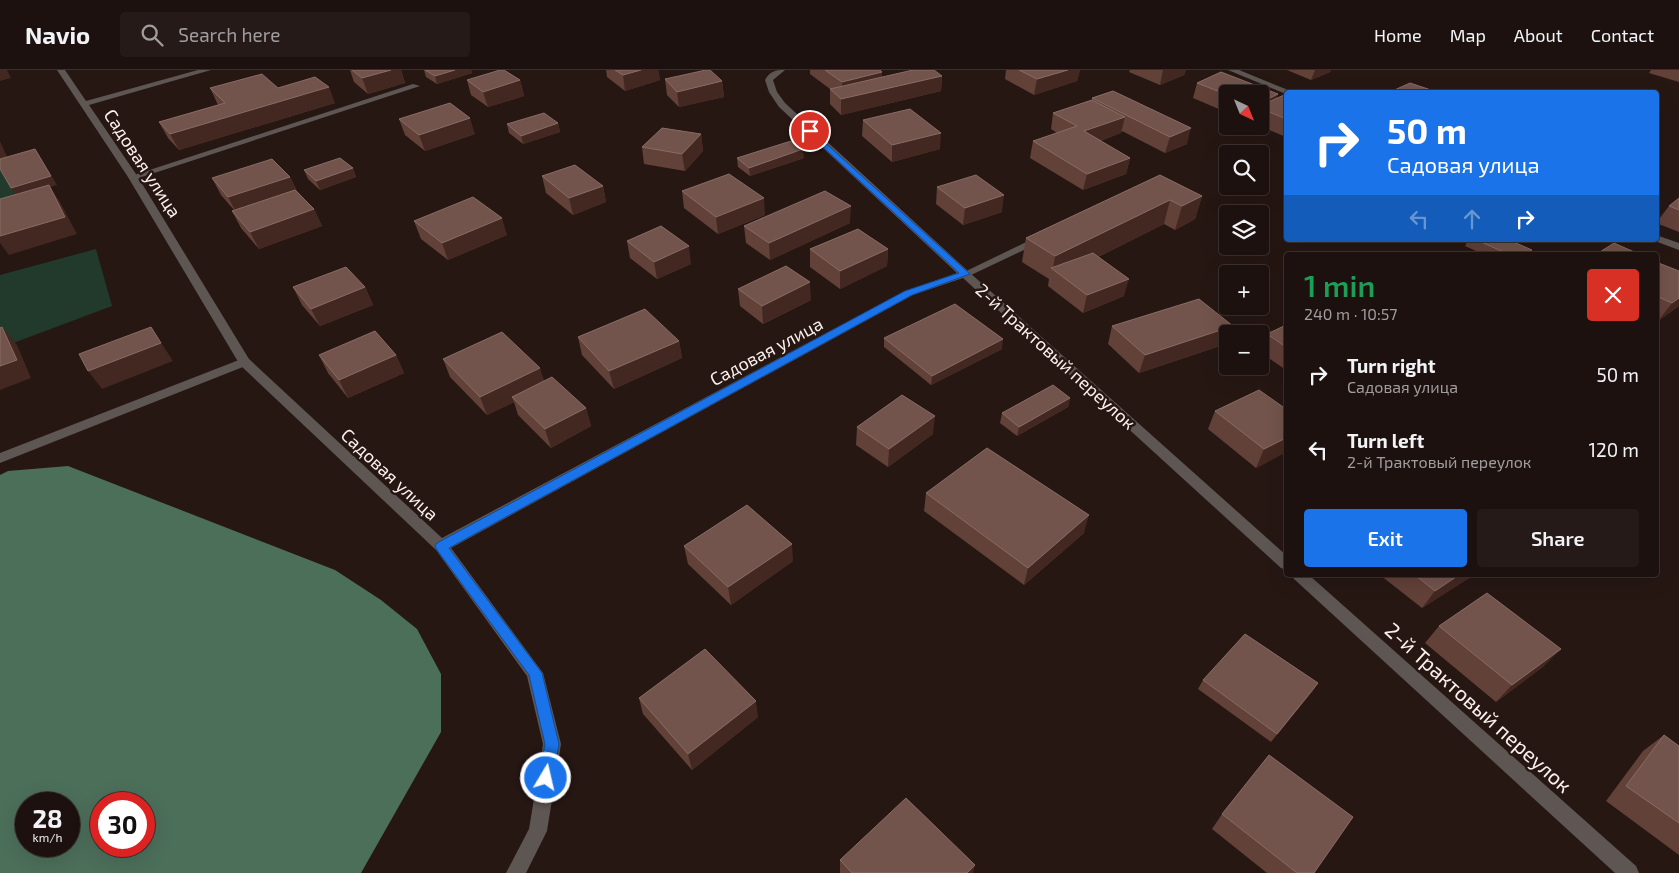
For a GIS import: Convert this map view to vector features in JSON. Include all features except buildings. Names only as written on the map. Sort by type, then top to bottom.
[{"type":"street","name":"Садовая улица","points":[[61,70],[133,177],[244,362],[441,546],[909,293],[965,274],[1055,232]]},
{"type":"street","points":[[84,104],[207,70]]},
{"type":"street","name":"2-й Трактовый переулок","points":[[781,70],[772,75],[769,80],[773,92],[782,105],[965,274],[1284,562]]},
{"type":"street","points":[[1232,70],[1284,90]]},
{"type":"street","points":[[133,177],[416,86]]},
{"type":"street","points":[[1659,239],[1679,247]]},
{"type":"street","points":[[0,458],[244,362]]},
{"type":"street","points":[[441,546],[535,673],[552,744],[538,831],[516,873]]},
{"type":"street","name":"2-й Трактовый переулок","points":[[1301,577],[1629,873]]},
{"type":"shaded area","points":[[0,169],[17,197],[0,202]]},
{"type":"shaded area","points":[[96,249],[112,306],[0,348],[0,275]]},
{"type":"shaded area","points":[[68,466],[335,570],[381,600],[417,629],[441,674],[441,732],[361,873],[0,873],[0,475],[8,471]]},
{"type":"route","points":[[546,778],[552,744],[535,673],[441,546],[909,293],[965,274],[810,131]]}]
